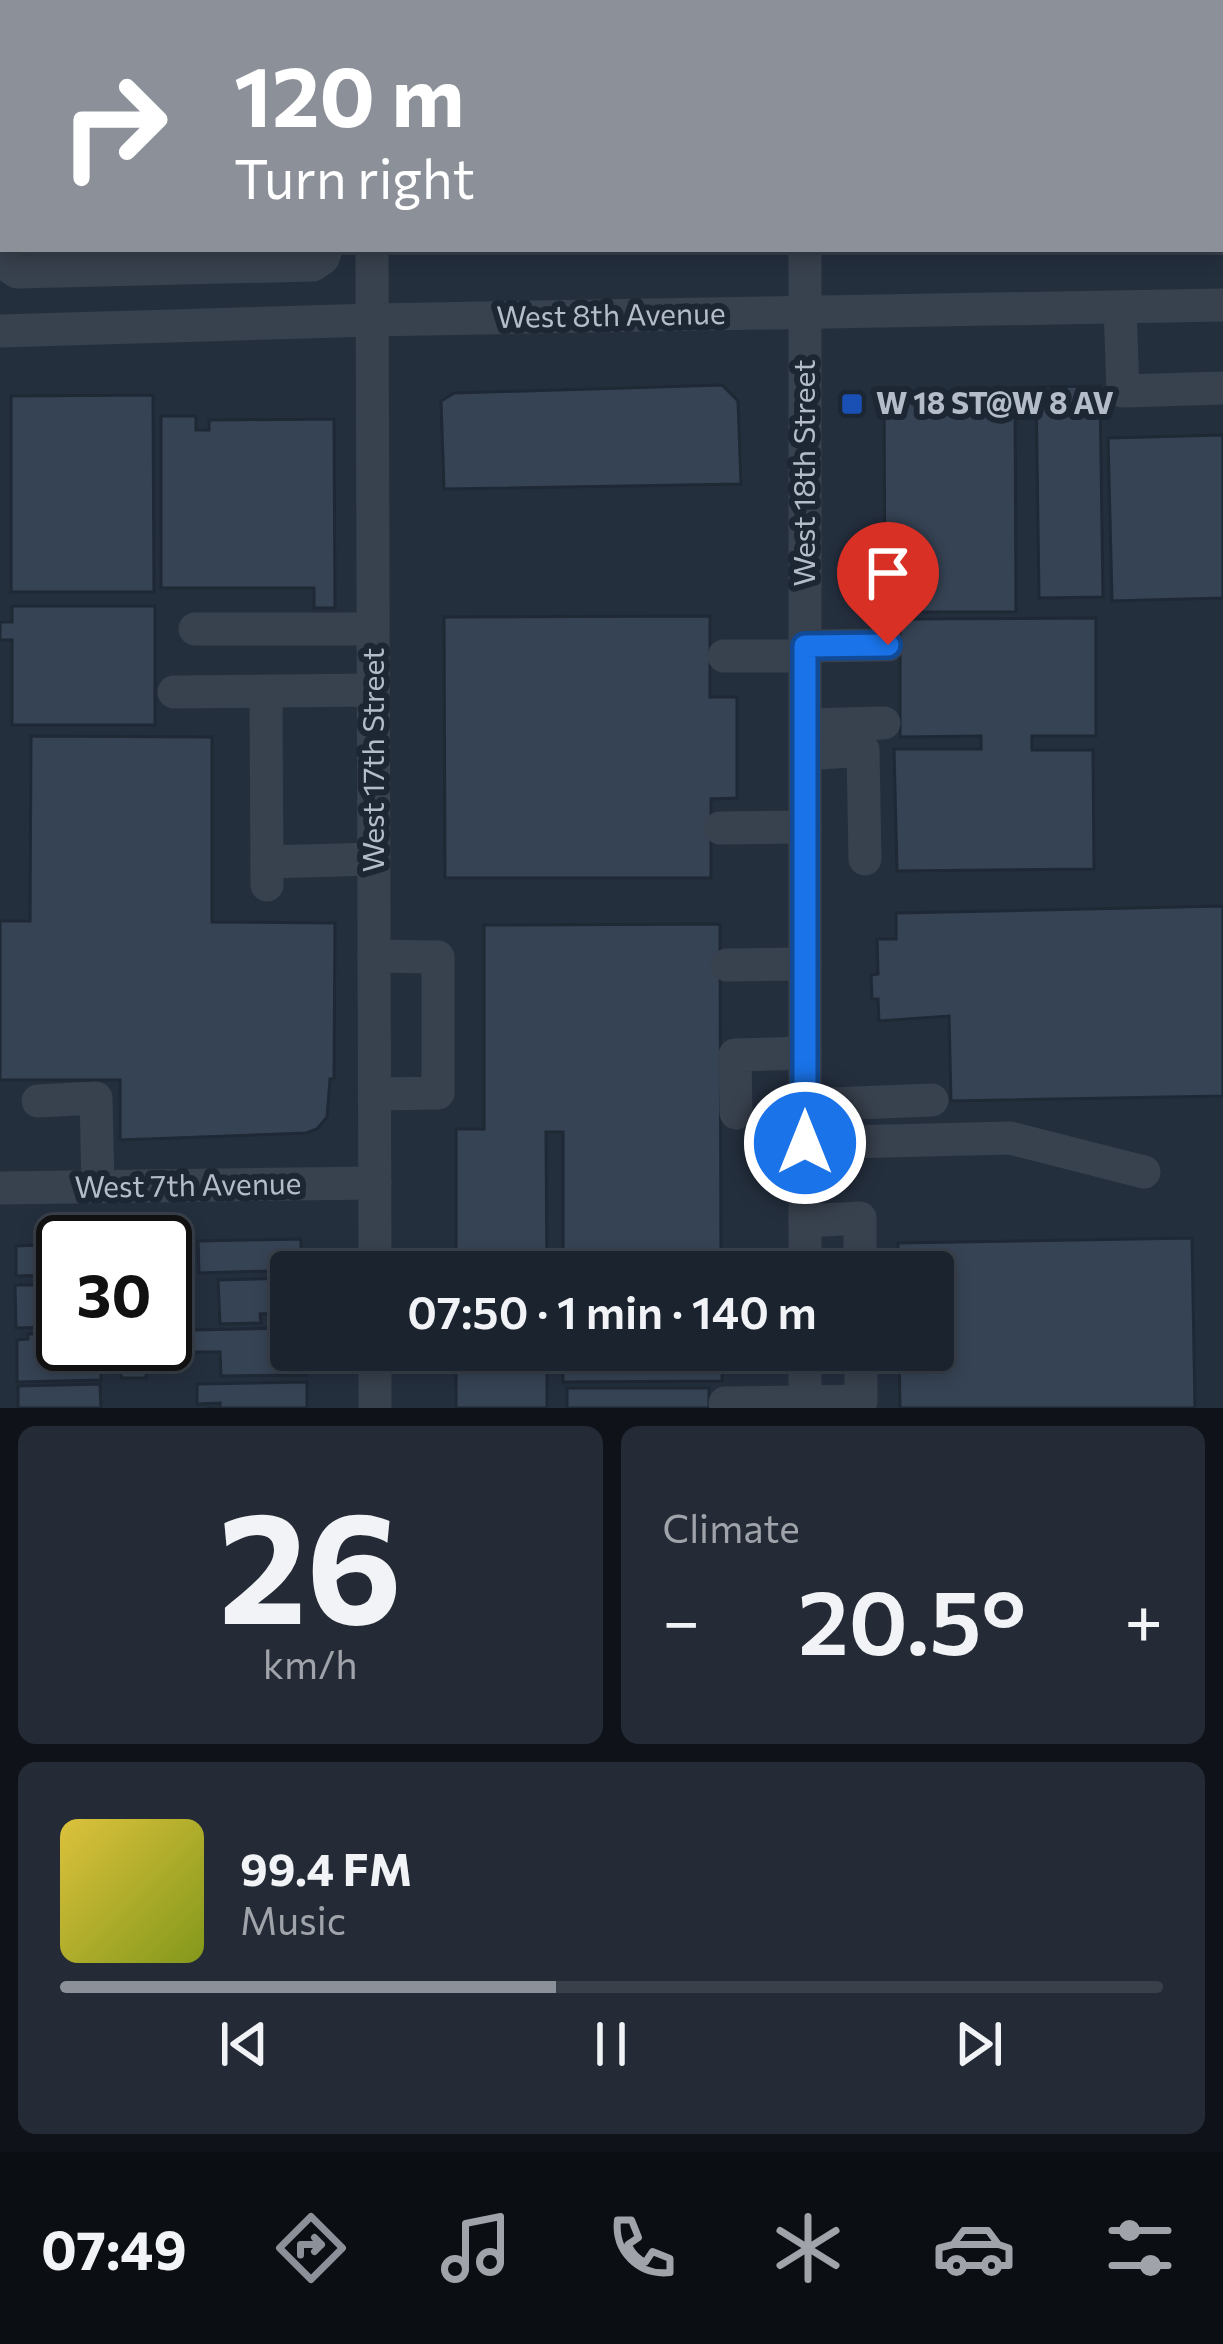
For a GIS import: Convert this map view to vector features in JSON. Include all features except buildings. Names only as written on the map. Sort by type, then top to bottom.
[{"type":"street","points":[[8,331],[9,266],[313,265],[325,252]]},
{"type":"street","name":"West 17th Street","points":[[372,252],[375,1251]]},
{"type":"street","name":"West 18th Street","points":[[805,252],[805,1251]]},
{"type":"street","points":[[233,267],[234,324]]},
{"type":"street","name":"West 8th Avenue","points":[[8,331],[1223,305]]},
{"type":"street","points":[[1120,307],[1123,391],[1223,388]]},
{"type":"street","points":[[195,629],[373,629]]},
{"type":"street","points":[[724,656],[888,645]]},
{"type":"street","points":[[174,692],[373,690]]},
{"type":"street","points":[[266,693],[266,874],[374,860]]},
{"type":"street","points":[[805,740],[884,723]]},
{"type":"street","points":[[805,740],[863,750],[865,860]]},
{"type":"street","points":[[720,828],[805,827]]},
{"type":"street","points":[[374,956],[438,957],[438,1093],[375,1094]]},
{"type":"street","points":[[727,964],[805,964]]},
{"type":"street","points":[[736,1113],[735,1055],[805,1053]]},
{"type":"street","points":[[38,1101],[96,1098],[98,1187]]},
{"type":"street","points":[[805,1105],[932,1100]]},
{"type":"street","points":[[805,1143],[1010,1138],[1144,1172]]},
{"type":"street","name":"West 7th Avenue","points":[[0,1188],[375,1183]]},
{"type":"street","points":[[805,1221],[860,1218],[860,1251]]},
{"type":"street","points":[[375,1371],[375,1408]]},
{"type":"street","points":[[805,1371],[805,1406]]},
{"type":"street","points":[[725,1403],[805,1406],[861,1401],[861,1371]]},
{"type":"place","name":"W 18 ST@W 8 AV","points":[[852,404]]},
{"type":"route","points":[[805,1143],[805,646],[888,645]]}]
